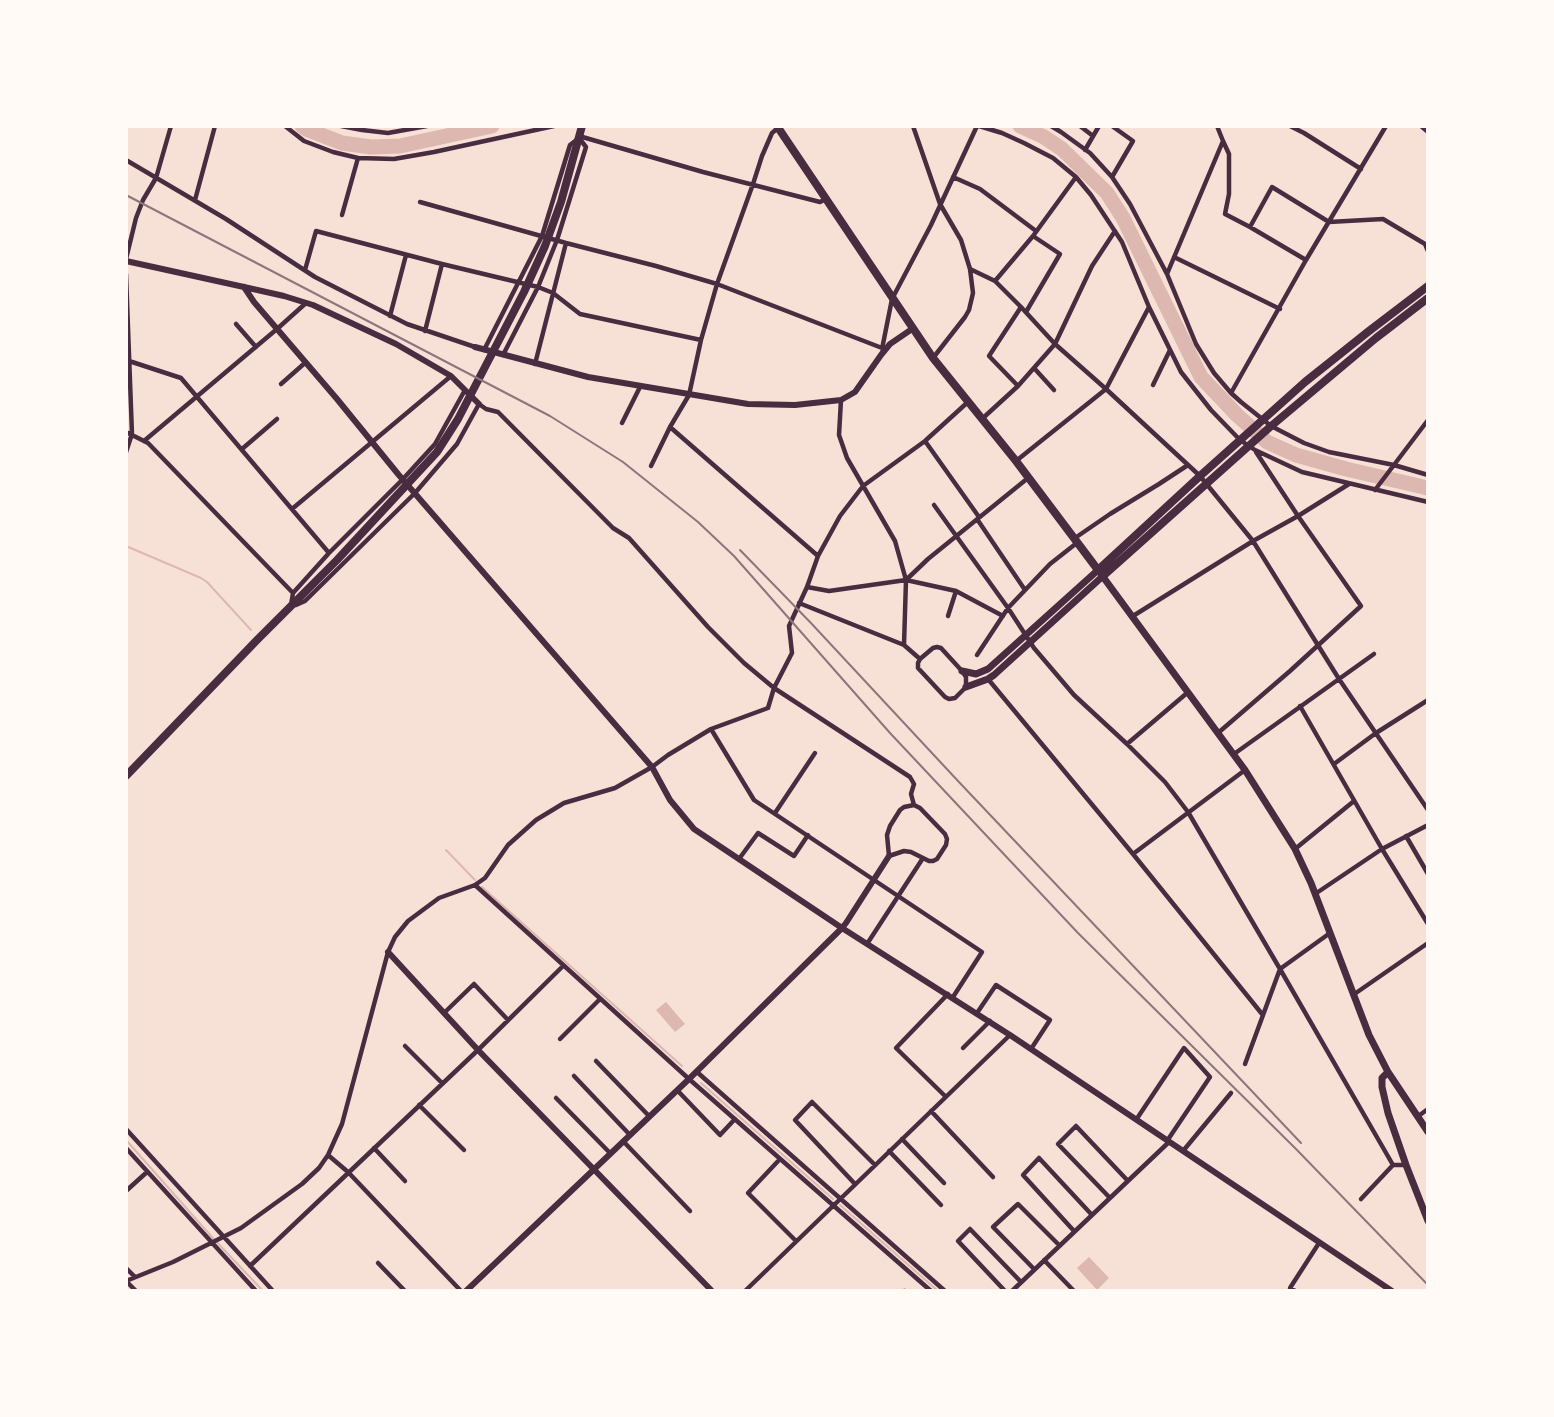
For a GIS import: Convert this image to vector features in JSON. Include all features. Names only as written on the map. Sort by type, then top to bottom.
[{"type":"main road","points":[[128,771],[336,560],[438,452],[458,419],[524,292],[545,246],[561,202],[582,126]]},
{"type":"main road","points":[[778,127],[933,358],[1016,461],[1101,573],[1245,770],[1294,849],[1315,894],[1369,1035],[1388,1072],[1428,1132]]},
{"type":"main road","points":[[1101,573],[1200,476],[1305,382],[1428,286]]},
{"type":"main road","points":[[966,687],[988,679],[1027,639],[1251,446],[1270,426],[1428,298]]},
{"type":"main road","points":[[962,671],[976,674],[982,672],[1027,639]]},
{"type":"main road","points":[[1388,1072],[1382,1078],[1388,1113],[1428,1221]]},
{"type":"street","points":[[171,126],[156,178],[139,210],[126,260],[306,303],[396,344],[451,376],[479,404],[486,409],[498,412],[613,528],[629,538],[708,627],[744,663],[774,688],[910,777],[914,784],[911,794],[914,806]]},
{"type":"street","points":[[195,200],[215,126]]},
{"type":"street","points":[[285,126],[304,141],[333,152],[358,158],[394,159],[554,126]]},
{"type":"street","points":[[342,126],[388,133],[427,126]]},
{"type":"street","points":[[913,126],[940,204],[961,240],[970,269],[973,293],[969,310],[933,358]]},
{"type":"street","points":[[880,355],[892,299],[931,225],[978,126],[1024,142],[1053,158],[1076,177],[1091,195],[1122,242],[1149,307],[1182,372],[1211,410],[1242,439],[1302,472],[1428,502]]},
{"type":"street","points":[[1051,126],[1085,150],[1112,177],[1130,204],[1167,274],[1196,344],[1214,373],[1231,393],[1270,426],[1304,443],[1329,452],[1394,465],[1428,475]]},
{"type":"street","points":[[1080,126],[1093,136]]},
{"type":"street","points":[[1085,150],[1099,126]]},
{"type":"street","points":[[1112,126],[1133,141],[1112,177]]},
{"type":"street","points":[[1290,126],[1361,169]]},
{"type":"street","points":[[1304,133],[1309,126]]},
{"type":"street","points":[[1231,393],[1386,126]]},
{"type":"street","points":[[1420,126],[1428,132]]},
{"type":"street","points":[[651,466],[670,427],[690,395],[701,340],[717,284],[765,148],[772,133],[778,127]]},
{"type":"street","points":[[1219,127],[1229,154],[1229,194],[1225,214],[1306,261]]},
{"type":"street","points":[[579,137],[820,202],[826,200]]},
{"type":"street","points":[[484,350],[542,236],[570,145],[579,137]]},
{"type":"street","points":[[503,355],[538,287],[557,240],[586,147],[579,137]]},
{"type":"street","points":[[1167,274],[1223,141]]},
{"type":"street","points":[[342,215],[358,158]]},
{"type":"street","points":[[126,160],[226,219],[315,277],[407,324],[484,350],[588,377],[748,404],[795,405],[841,400],[855,392],[890,344],[912,329]]},
{"type":"street","points":[[953,177],[980,189],[1060,254],[1026,312]]},
{"type":"street","points":[[995,281],[1035,234],[1076,177]]},
{"type":"street","points":[[1250,227],[1272,187],[1329,222],[1383,219],[1426,242],[1428,251]]},
{"type":"street","points":[[420,202],[717,284],[882,348]]},
{"type":"street","points":[[305,270],[316,231],[538,287],[553,293],[580,314],[701,340]]},
{"type":"street","points":[[982,418],[1018,386],[1055,344],[1092,266],[1115,231]]},
{"type":"street","points":[[535,364],[566,243]]},
{"type":"street","points":[[390,316],[406,255]]},
{"type":"street","points":[[1174,257],[1280,309]]},
{"type":"street","points":[[425,331],[442,264]]},
{"type":"street","points":[[970,269],[995,281],[1055,344],[1206,483],[1253,541],[1339,679],[1428,810]]},
{"type":"street","points":[[126,274],[132,434],[126,452]]},
{"type":"street","points":[[244,287],[254,302],[402,479],[652,767],[670,800],[694,829],[842,928],[990,1021],[1392,1291]]},
{"type":"street","points":[[144,441],[306,303]]},
{"type":"street","points":[[1018,386],[989,356],[1021,307]]},
{"type":"street","points":[[1016,461],[1106,389],[1149,307]]},
{"type":"street","points":[[236,324],[256,347]]},
{"type":"street","points":[[1153,385],[1170,350]]},
{"type":"street","points":[[128,361],[181,378],[329,553]]},
{"type":"street","points":[[281,384],[306,362]]},
{"type":"street","points":[[1034,368],[1054,390]]},
{"type":"street","points":[[292,509],[451,376]]},
{"type":"street","points":[[622,423],[640,387]]},
{"type":"street","points":[[465,390],[435,444],[293,593],[291,605],[305,601],[415,493],[457,444],[479,404]]},
{"type":"street","points":[[841,400],[839,435],[848,458],[895,541],[906,580],[904,645]]},
{"type":"street","points":[[136,1291],[126,1281],[173,1262],[241,1228],[302,1184],[319,1168],[328,1155],[342,1124],[388,952],[395,937],[408,921],[439,898],[475,885],[485,878],[508,845],[536,820],[564,803],[615,788],[711,729],[768,708],[774,688],[792,653],[789,626],[818,556],[840,516],[863,486],[925,441],[969,401]]},
{"type":"street","points":[[242,450],[277,419]]},
{"type":"street","points":[[1375,490],[1428,420]]},
{"type":"street","points":[[670,427],[818,556]]},
{"type":"street","points":[[126,432],[148,443],[293,593]]},
{"type":"street","points":[[925,441],[1025,590]]},
{"type":"street","points":[[1218,733],[1361,606],[1251,446]]},
{"type":"street","points":[[977,655],[1008,608],[1076,540],[1110,514],[1188,465]]},
{"type":"street","points":[[906,580],[928,559],[1029,478]]},
{"type":"street","points":[[1133,616],[1349,484]]},
{"type":"street","points":[[934,505],[1008,608],[1027,639],[1074,695],[1165,782],[1188,812],[1393,1165]]},
{"type":"street","points":[[807,587],[829,591],[906,580],[956,591],[1003,616]]},
{"type":"street","points":[[948,615],[956,591]]},
{"type":"street","points":[[799,603],[904,645],[920,659]]},
{"type":"street","points":[[933,648],[941,648],[966,677],[966,687],[955,698],[945,697],[918,668],[920,659],[933,648]]},
{"type":"street","points":[[1234,754],[1374,654]]},
{"type":"street","points":[[988,679],[1262,1014]]},
{"type":"street","points":[[1127,744],[1187,693]]},
{"type":"street","points":[[1334,764],[1428,700]]},
{"type":"street","points":[[1300,706],[1428,924]]},
{"type":"street","points":[[711,729],[754,800],[982,952],[950,996],[896,1048],[946,1097]]},
{"type":"street","points":[[775,813],[815,753]]},
{"type":"street","points":[[1133,854],[1245,770]]},
{"type":"street","points":[[1294,849],[1354,801]]},
{"type":"street","points":[[466,1291],[689,1079],[842,928],[889,856],[887,830],[900,810],[914,806],[920,808],[947,839],[946,845],[937,859],[933,861],[904,851],[889,856]]},
{"type":"street","points":[[1315,894],[1382,849],[1428,825]]},
{"type":"street","points":[[740,859],[758,833],[794,856],[808,835]]},
{"type":"street","points":[[1406,836],[1428,874]]},
{"type":"street","points":[[867,944],[923,858]]},
{"type":"street","points":[[475,885],[689,1079],[931,1291]]},
{"type":"street","points":[[1245,1064],[1262,1014],[1281,969],[1330,933]]},
{"type":"street","points":[[1353,995],[1428,943]]},
{"type":"street","points":[[388,952],[478,1050],[712,1291]]},
{"type":"street","points":[[250,1266],[478,1050],[563,966]]},
{"type":"street","points":[[444,1013],[474,984],[508,1020]]},
{"type":"street","points":[[977,1013],[996,985],[1050,1020],[1032,1049]]},
{"type":"street","points":[[560,1039],[600,999]]},
{"type":"street","points":[[963,1048],[990,1021]]},
{"type":"street","points":[[745,1291],[1010,1035]]},
{"type":"street","points":[[405,1046],[442,1083]]},
{"type":"street","points":[[1012,1291],[1168,1142],[1210,1077],[1184,1048],[1136,1120]]},
{"type":"street","points":[[596,1061],[649,1116]]},
{"type":"street","points":[[697,1071],[945,1291]]},
{"type":"street","points":[[574,1076],[630,1135]]},
{"type":"street","points":[[677,1090],[720,1135],[735,1119]]},
{"type":"street","points":[[1183,1151],[1231,1094]]},
{"type":"street","points":[[556,1098],[610,1153]]},
{"type":"street","points":[[855,1184],[795,1120],[812,1102],[874,1165]]},
{"type":"street","points":[[419,1105],[464,1150]]},
{"type":"street","points":[[1417,1117],[1428,1109]]},
{"type":"street","points":[[931,1111],[993,1177]]},
{"type":"street","points":[[1110,1198],[1058,1144],[1076,1126],[1128,1181]]},
{"type":"street","points":[[126,1129],[273,1291]]},
{"type":"street","points":[[902,1139],[944,1183]]},
{"type":"street","points":[[623,1141],[690,1211]]},
{"type":"street","points":[[126,1148],[256,1291]]},
{"type":"street","points":[[374,1148],[405,1181]]},
{"type":"street","points":[[889,1151],[941,1205]]},
{"type":"street","points":[[328,1155],[348,1172],[460,1291]]},
{"type":"street","points":[[1074,1232],[1023,1175],[1039,1158],[1092,1215]]},
{"type":"street","points":[[780,1159],[748,1193],[796,1241]]},
{"type":"street","points":[[1393,1165],[1406,1166]]},
{"type":"street","points":[[1361,1199],[1393,1165]]},
{"type":"street","points":[[126,1191],[147,1172]]},
{"type":"street","points":[[1034,1269],[993,1227],[1018,1204],[1059,1245]]},
{"type":"street","points":[[1005,1291],[958,1241],[970,1229],[1021,1282]]},
{"type":"street","points":[[1294,1291],[1290,1288],[1319,1243]]},
{"type":"street","points":[[1044,1260],[1074,1291]]},
{"type":"street","points":[[378,1263],[405,1291]]},
{"type":"street","points":[[126,1268],[135,1277]]},
{"type":"shaded area","points":[[666,1002],[685,1024],[675,1032],[656,1010]]},
{"type":"shaded area","points":[[1089,1257],[1109,1278],[1097,1290],[1077,1268]]},
{"type":"waterway","points":[[302,126],[342,143],[371,147],[400,146],[492,126]]},
{"type":"waterway","points":[[1020,126],[1044,137],[1062,149],[1107,193],[1123,218],[1201,377],[1237,415],[1267,442],[1296,455],[1428,488]]},
{"type":"waterway","points":[[1422,493],[1428,495]]},
{"type":"waterway","points":[[126,546],[207,582],[251,630]]},
{"type":"waterway","points":[[446,850],[475,880]]},
{"type":"waterway","points":[[482,887],[682,1066]]},
{"type":"waterway","points":[[701,1083],[833,1199]]},
{"type":"waterway","points":[[126,1140],[263,1291]]},
{"type":"waterway","points":[[840,1205],[938,1291]]},
{"type":"railway","points":[[126,195],[550,416],[623,462],[698,522],[734,556],[890,733],[1078,933],[1296,1149],[1428,1285]]},
{"type":"railway","points":[[740,550],[1301,1143]]}]
